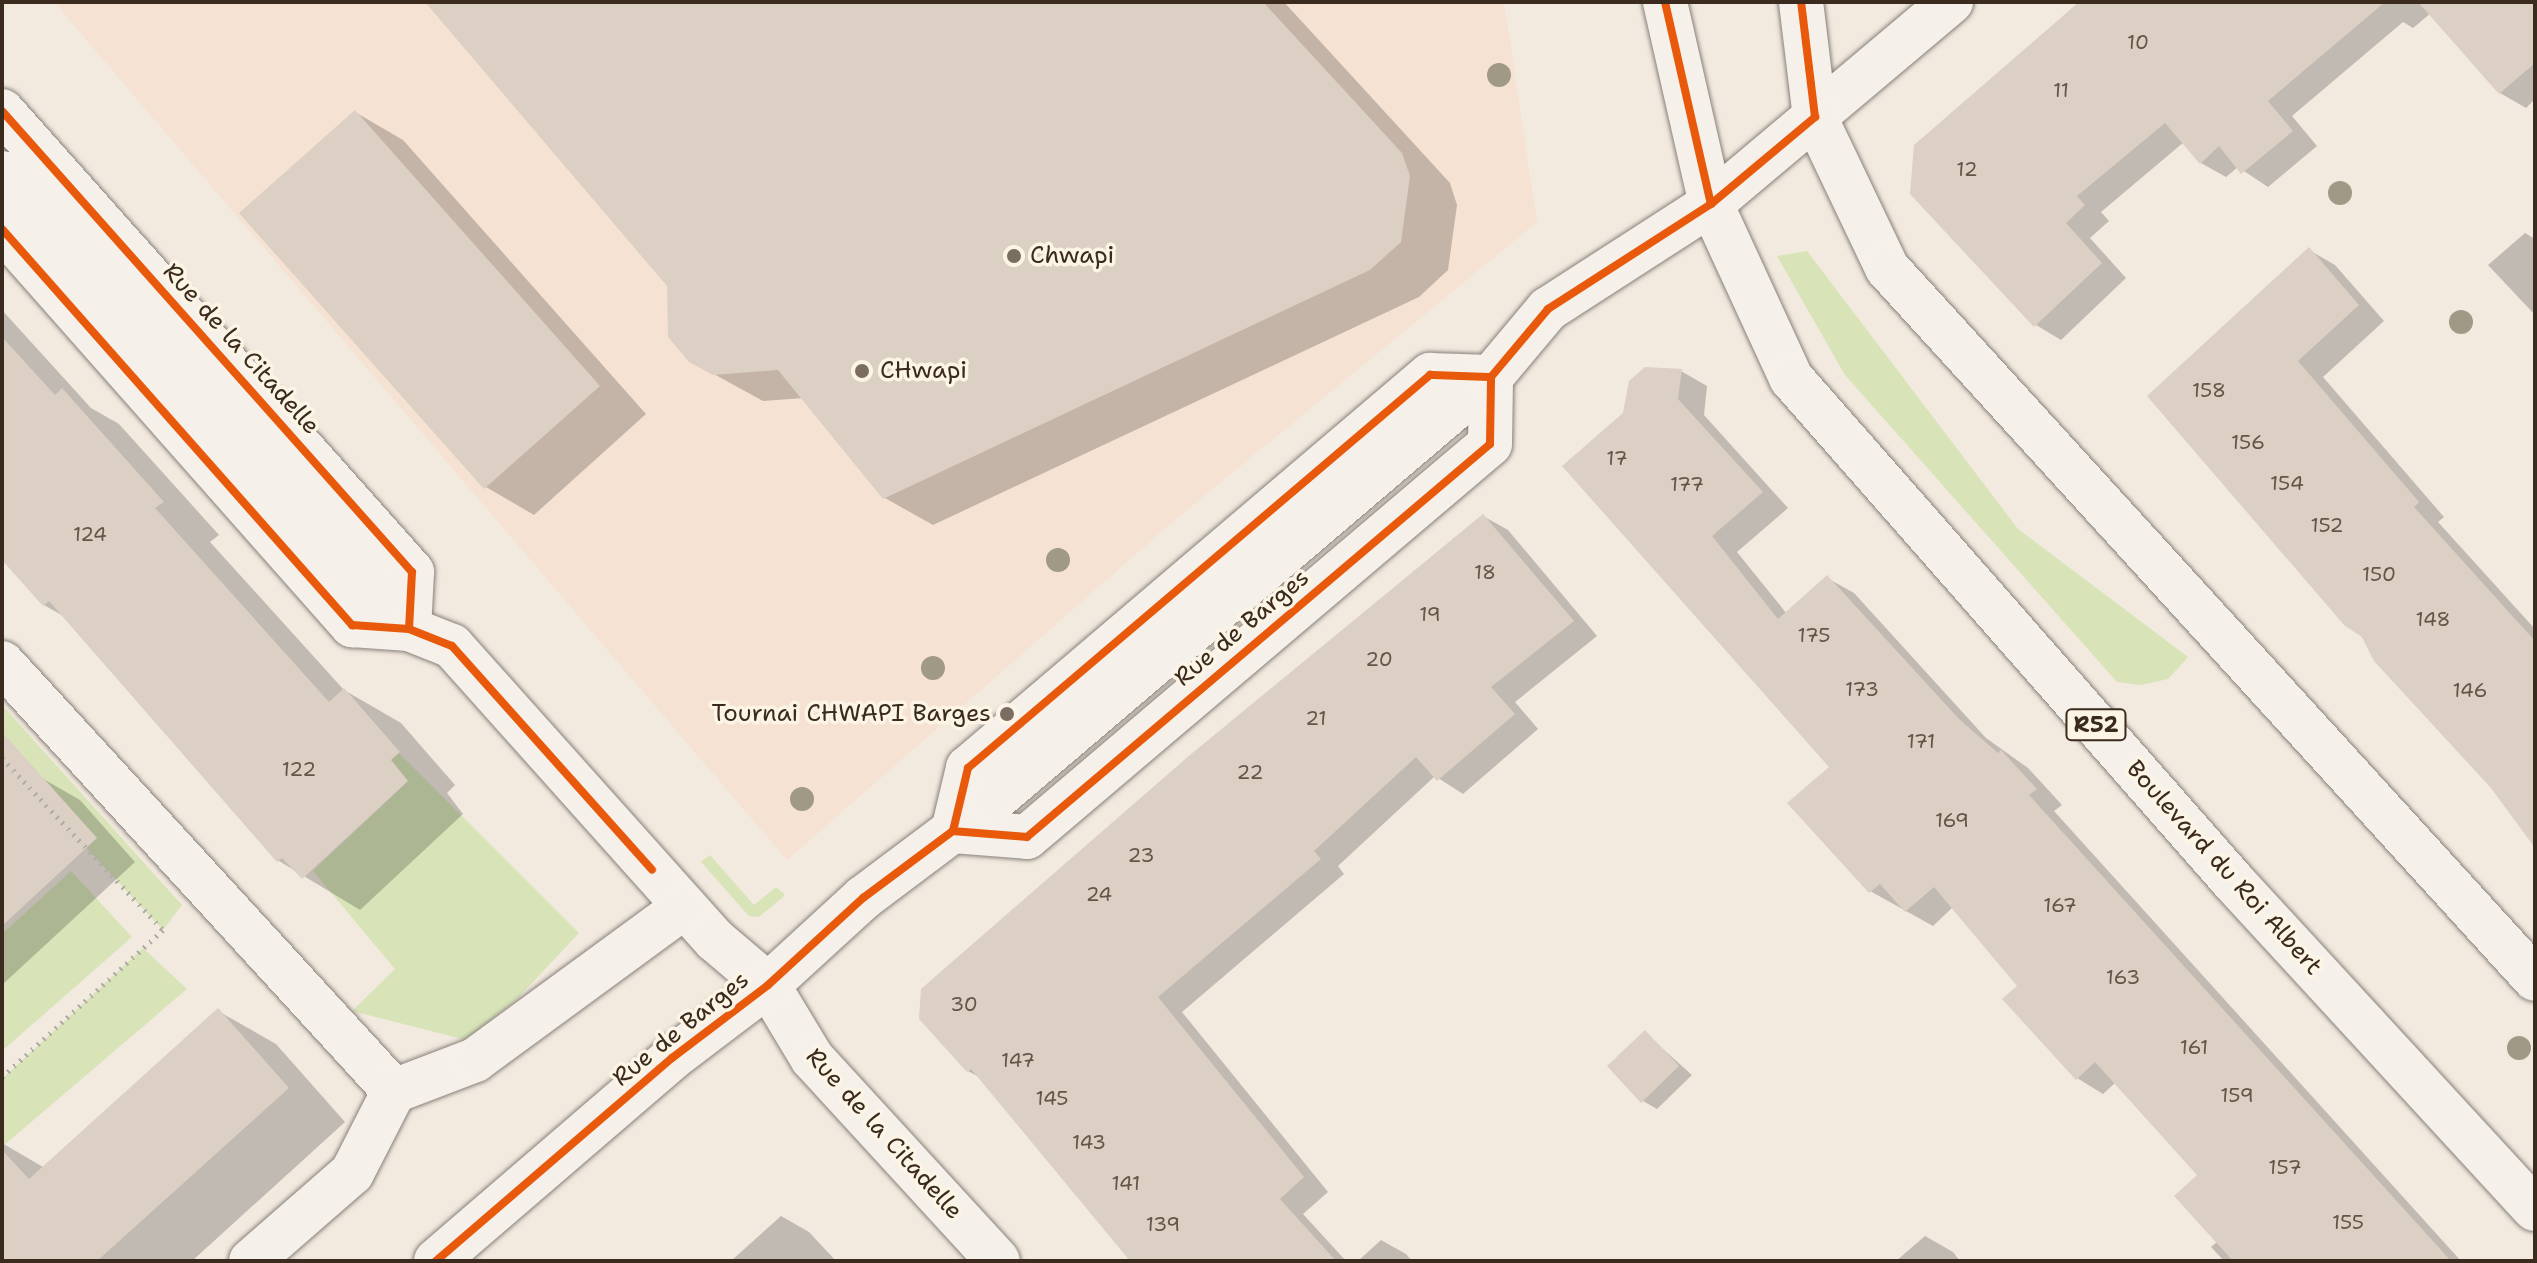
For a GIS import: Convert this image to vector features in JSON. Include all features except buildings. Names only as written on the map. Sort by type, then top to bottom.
[{"type":"street","name":"R52","points":[[1665,2],[1711,204]]},
{"type":"street","points":[[1801,2],[1815,117],[1887,268],[2535,979]]},
{"type":"street","points":[[953,831],[968,768],[1430,375],[1491,377],[1548,309],[1711,204],[1951,2]]},
{"type":"street","name":"Rue de la Citadelle","points":[[2,111],[412,572],[409,629]]},
{"type":"street","name":"Rue de la Citadelle","points":[[2,173],[409,629]]},
{"type":"street","name":"Boulevard du Roi Albert","points":[[1711,204],[1791,378],[2222,869],[2535,1209]]},
{"type":"street","name":"Rue de la Citadelle","points":[[2,229],[352,625],[409,629],[452,646],[684,907],[768,985],[812,1058],[998,1261]]},
{"type":"street","name":"Rue de Barges","points":[[436,1261],[672,1058],[768,985],[863,898],[953,831],[1027,837],[1490,444],[1491,377]]},
{"type":"street","points":[[2,663],[394,1091]]},
{"type":"street","points":[[251,1261],[352,1173],[394,1091],[475,1060],[684,907]]},
{"type":"path","points":[[2,758],[163,930],[2,1077]]},
{"type":"shaded area","name":"CHwapi","points":[[54,2],[1504,2],[1537,222],[1176,519],[787,860]]},
{"type":"green space","points":[[1807,251],[2018,529],[2188,657],[2168,679],[2141,685],[2117,682],[1845,375],[1777,256]]},
{"type":"green space","points":[[2,705],[182,905],[163,930],[2,758]]},
{"type":"green space","points":[[399,753],[579,933],[517,999],[466,1040],[352,1011],[395,969],[313,871],[405,784],[388,761]]},
{"type":"green space","points":[[710,855],[754,905],[776,887],[785,895],[759,917],[749,916],[701,862]]},
{"type":"green space","points":[[71,871],[132,937],[2,1051],[2,934]]},
{"type":"green space","points":[[143,948],[187,989],[2,1147],[2,1079]]},
{"type":"cycle path","points":[[1665,2],[1711,204]]},
{"type":"cycle path","points":[[953,831],[1027,837],[1490,444],[1491,377],[1548,309],[1711,204],[1815,117],[1801,2]]},
{"type":"cycle path","points":[[2,111],[412,572],[409,629]]},
{"type":"cycle path","points":[[2,229],[352,625],[409,629],[452,646],[652,870]]},
{"type":"cycle path","points":[[436,1261],[672,1058],[768,985],[863,898],[953,831],[968,768],[1430,375],[1491,377]]},
{"type":"place","name":"Chwapi","points":[[1014,256]]},
{"type":"place","name":"CHwapi","points":[[862,371]]},
{"type":"place","name":"Tournai CHWAPI Barges","points":[[1007,714]]}]
